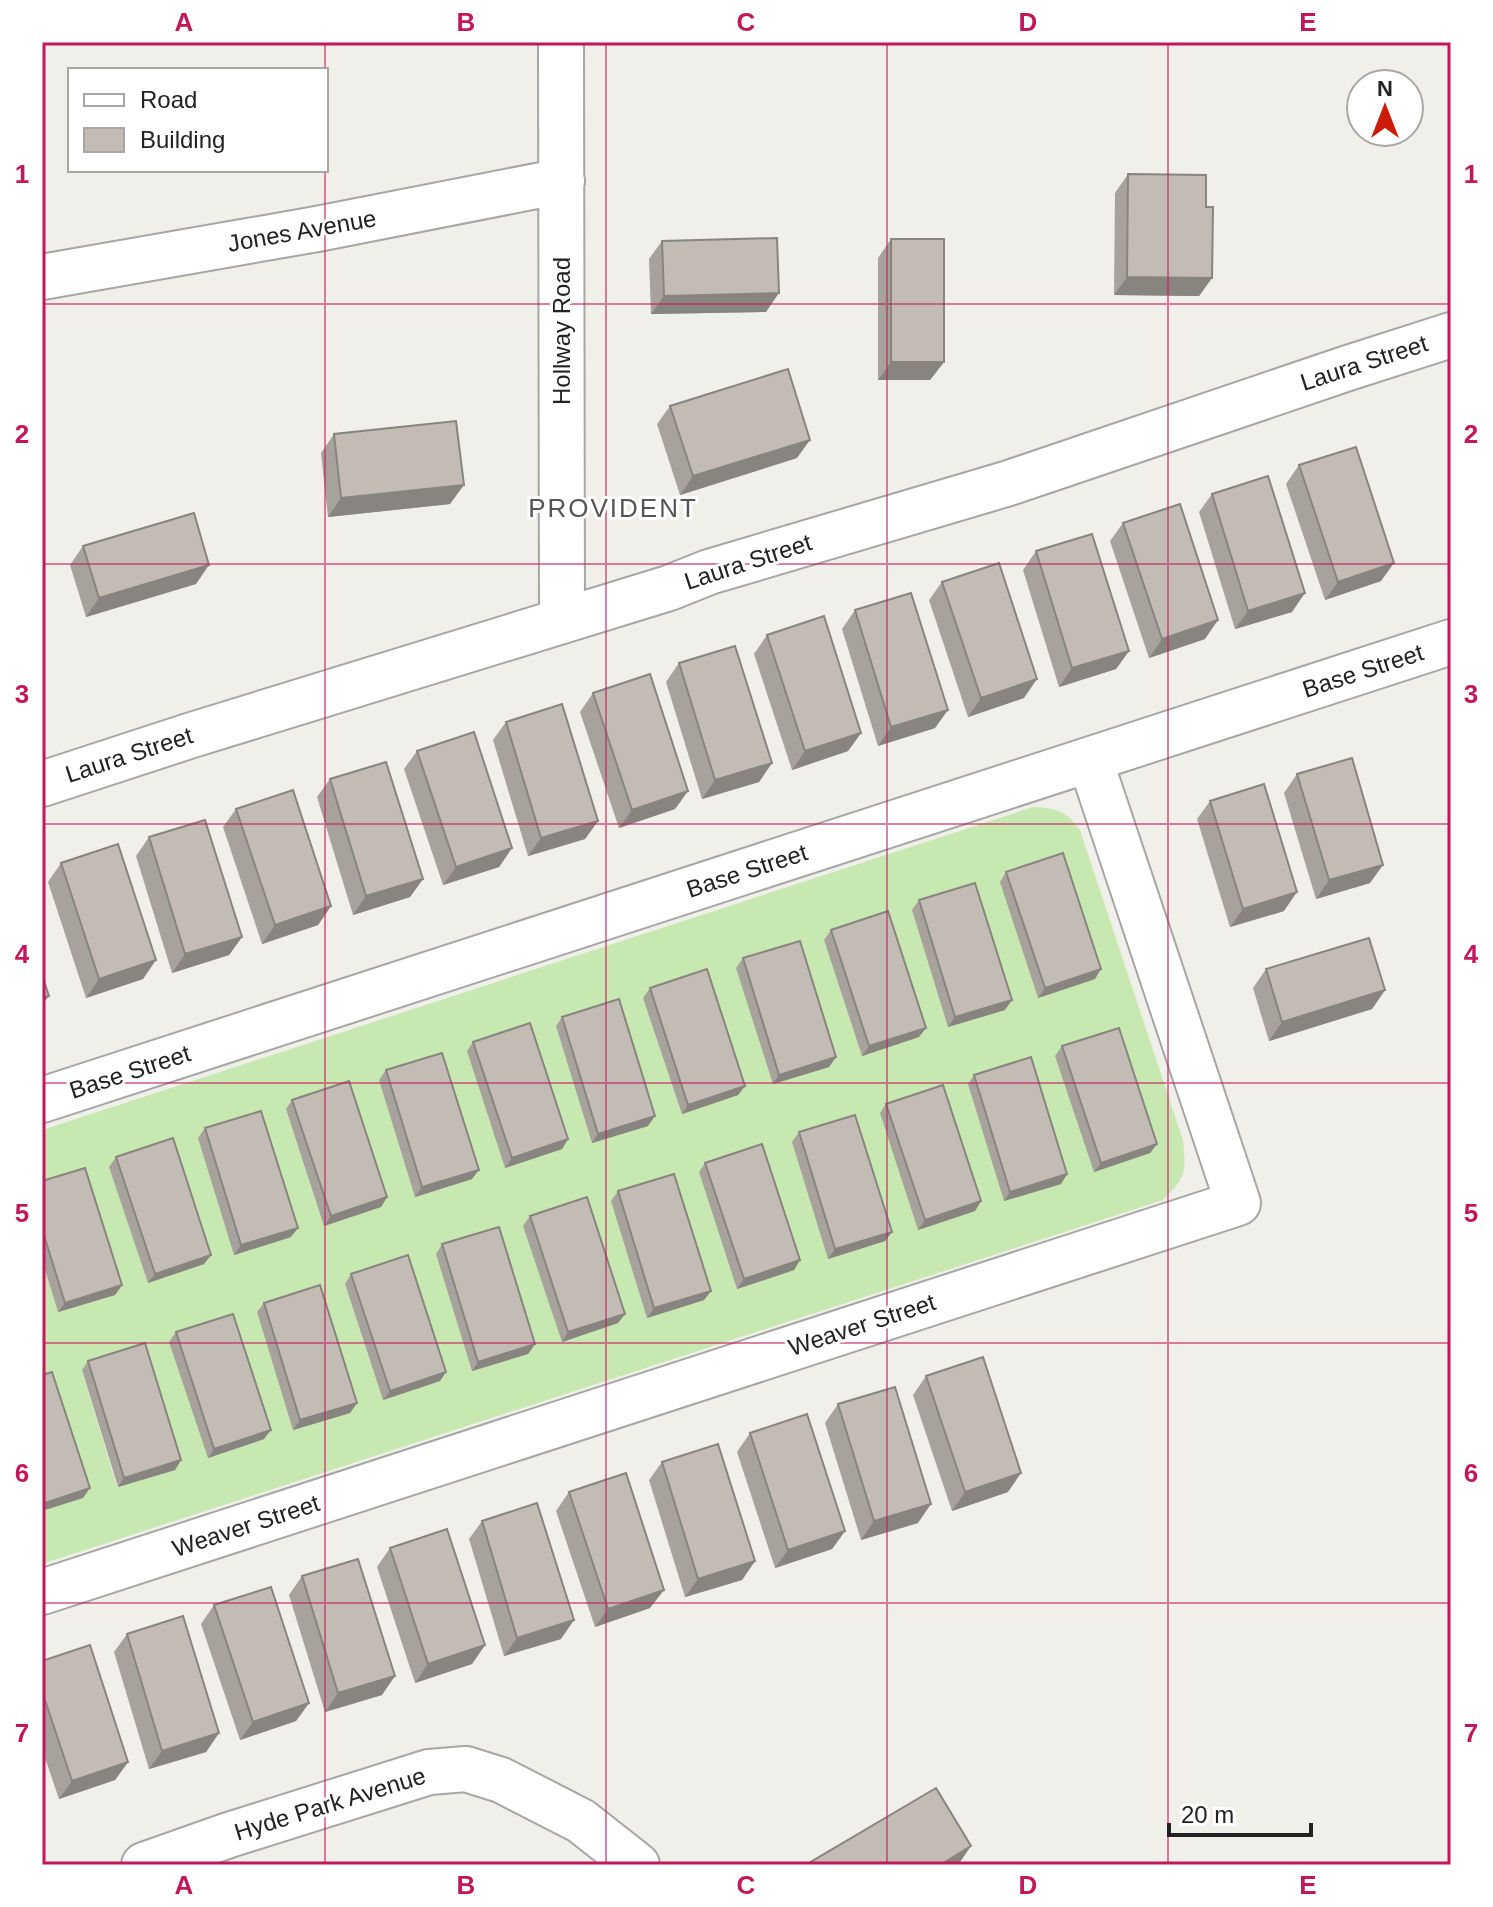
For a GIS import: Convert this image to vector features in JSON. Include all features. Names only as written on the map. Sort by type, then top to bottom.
[{"type":"street","name":"Hollway Road","points":[[561,42],[562,620]]},
{"type":"street","name":"Jones Avenue","points":[[42,277],[317,229],[562,181]]},
{"type":"street","name":"Laura Street","points":[[42,784],[669,588],[709,572],[1009,483],[1451,335]]},
{"type":"street","name":"Base Street","points":[[42,1100],[1451,642]]},
{"type":"street","name":"Weaver Street","points":[[42,1592],[1238,1203],[1090,760]]},
{"type":"street","name":"Hyde Park Avenue","points":[[144,1865],[429,1772],[466,1769],[501,1780],[581,1821],[637,1865]]},
{"type":"green space","points":[[1033,807],[1060,812],[1080,830],[1183,1140],[1184,1167],[1181,1179],[1163,1200],[42,1564],[42,1511],[83,1497],[42,1382],[42,1260],[58,1312],[42,1189],[42,1130]],"holes":[[[824,940],[919,1037],[862,1055]],[[345,1284],[439,1381],[383,1400]],[[82,1371],[174,1470],[117,1487]]]},
{"type":"building","points":[[1128,174],[1206,175],[1206,207],[1213,207],[1212,278],[1127,277]]},
{"type":"building","points":[[777,238],[779,293],[664,296],[662,241]]},
{"type":"building","points":[[891,239],[944,239],[944,362],[891,362]]},
{"type":"building","points":[[788,369],[810,440],[693,476],[670,406]]},
{"type":"building","points":[[456,421],[464,485],[341,498],[334,434]]},
{"type":"building","points":[[1356,447],[1394,563],[1338,582],[1299,465]]},
{"type":"building","points":[[1268,476],[1305,593],[1248,611],[1212,494]]},
{"type":"building","points":[[1180,504],[1218,620],[1162,639],[1123,523]]},
{"type":"building","points":[[194,513],[209,565],[99,598],[83,546]]},
{"type":"building","points":[[1092,534],[1129,651],[1072,668],[1036,551]]},
{"type":"building","points":[[999,563],[1037,679],[981,698],[942,582]]},
{"type":"building","points":[[911,593],[948,710],[891,727],[855,610]]},
{"type":"building","points":[[824,616],[861,733],[805,751],[767,635]]},
{"type":"building","points":[[735,646],[772,763],[715,780],[679,663]]},
{"type":"building","points":[[650,674],[688,791],[632,810],[593,693]]},
{"type":"building","points":[[562,704],[598,821],[541,838],[506,722]]},
{"type":"building","points":[[474,732],[512,848],[456,867],[417,751]]},
{"type":"building","points":[[1352,758],[1383,865],[1329,880],[1297,774]]},
{"type":"building","points":[[386,762],[423,879],[366,896],[330,779]]},
{"type":"building","points":[[1264,784],[1297,892],[1243,909],[1210,801]]},
{"type":"building","points":[[293,790],[331,906],[275,925],[236,809]]},
{"type":"building","points":[[205,820],[242,937],[185,954],[149,837]]},
{"type":"building","points":[[118,844],[156,960],[99,979],[61,863]]},
{"type":"building","points":[[1063,853],[1101,969],[1045,988],[1006,872]]},
{"type":"building","points":[[975,883],[1012,1000],[955,1017],[919,900]]},
{"type":"building","points":[[888,911],[926,1028],[869,1046],[831,930]]},
{"type":"building","points":[[1369,938],[1385,990],[1282,1022],[1266,969]]},
{"type":"building","points":[[800,941],[836,1057],[779,1075],[743,958]]},
{"type":"building","points":[[707,969],[745,1086],[688,1105],[650,988]]},
{"type":"building","points":[[42,975],[49,996],[42,998]]},
{"type":"building","points":[[619,999],[655,1116],[598,1134],[562,1017]]},
{"type":"building","points":[[530,1023],[568,1139],[512,1158],[473,1042]]},
{"type":"building","points":[[1119,1028],[1157,1144],[1101,1163],[1062,1046]]},
{"type":"building","points":[[442,1053],[479,1170],[422,1187],[386,1070]]},
{"type":"building","points":[[1031,1057],[1067,1174],[1010,1192],[974,1075]]},
{"type":"building","points":[[349,1081],[387,1197],[331,1216],[292,1100]]},
{"type":"building","points":[[943,1085],[981,1201],[925,1220],[886,1104]]},
{"type":"building","points":[[261,1111],[298,1228],[241,1245],[205,1128]]},
{"type":"building","points":[[855,1115],[892,1232],[835,1249],[799,1132]]},
{"type":"building","points":[[173,1138],[211,1255],[155,1274],[116,1157]]},
{"type":"building","points":[[762,1144],[800,1260],[744,1279],[705,1163]]},
{"type":"building","points":[[85,1168],[122,1285],[65,1303],[42,1229],[42,1181]]},
{"type":"building","points":[[674,1174],[711,1291],[654,1308],[618,1191]]},
{"type":"building","points":[[587,1197],[625,1314],[568,1332],[530,1216]]},
{"type":"building","points":[[499,1227],[535,1344],[478,1362],[442,1244]]},
{"type":"building","points":[[408,1255],[446,1372],[390,1391],[351,1274]]},
{"type":"building","points":[[320,1285],[357,1403],[300,1420],[264,1303]]},
{"type":"building","points":[[233,1314],[271,1430],[214,1449],[176,1332]]},
{"type":"building","points":[[145,1343],[181,1460],[124,1478],[88,1361]]},
{"type":"building","points":[[983,1357],[1021,1473],[965,1492],[926,1376]]},
{"type":"building","points":[[52,1372],[90,1488],[42,1504],[42,1375]]},
{"type":"building","points":[[895,1387],[931,1504],[874,1521],[838,1404]]},
{"type":"building","points":[[807,1414],[845,1531],[788,1550],[750,1433]]},
{"type":"building","points":[[718,1444],[755,1561],[698,1579],[662,1462]]},
{"type":"building","points":[[626,1473],[664,1590],[608,1609],[569,1492]]},
{"type":"building","points":[[537,1503],[574,1620],[517,1638],[482,1521]]},
{"type":"building","points":[[447,1529],[485,1645],[428,1664],[390,1548]]},
{"type":"building","points":[[358,1559],[395,1676],[338,1693],[302,1576]]},
{"type":"building","points":[[271,1587],[309,1703],[253,1722],[214,1605]]},
{"type":"building","points":[[183,1616],[219,1733],[162,1751],[127,1634]]},
{"type":"building","points":[[90,1645],[128,1762],[72,1781],[42,1691],[42,1661]]},
{"type":"building","points":[[936,1788],[971,1846],[940,1865],[810,1865],[809,1863]]},
{"type":"district","name":"PROVIDENT","points":[[613,508]]}]
